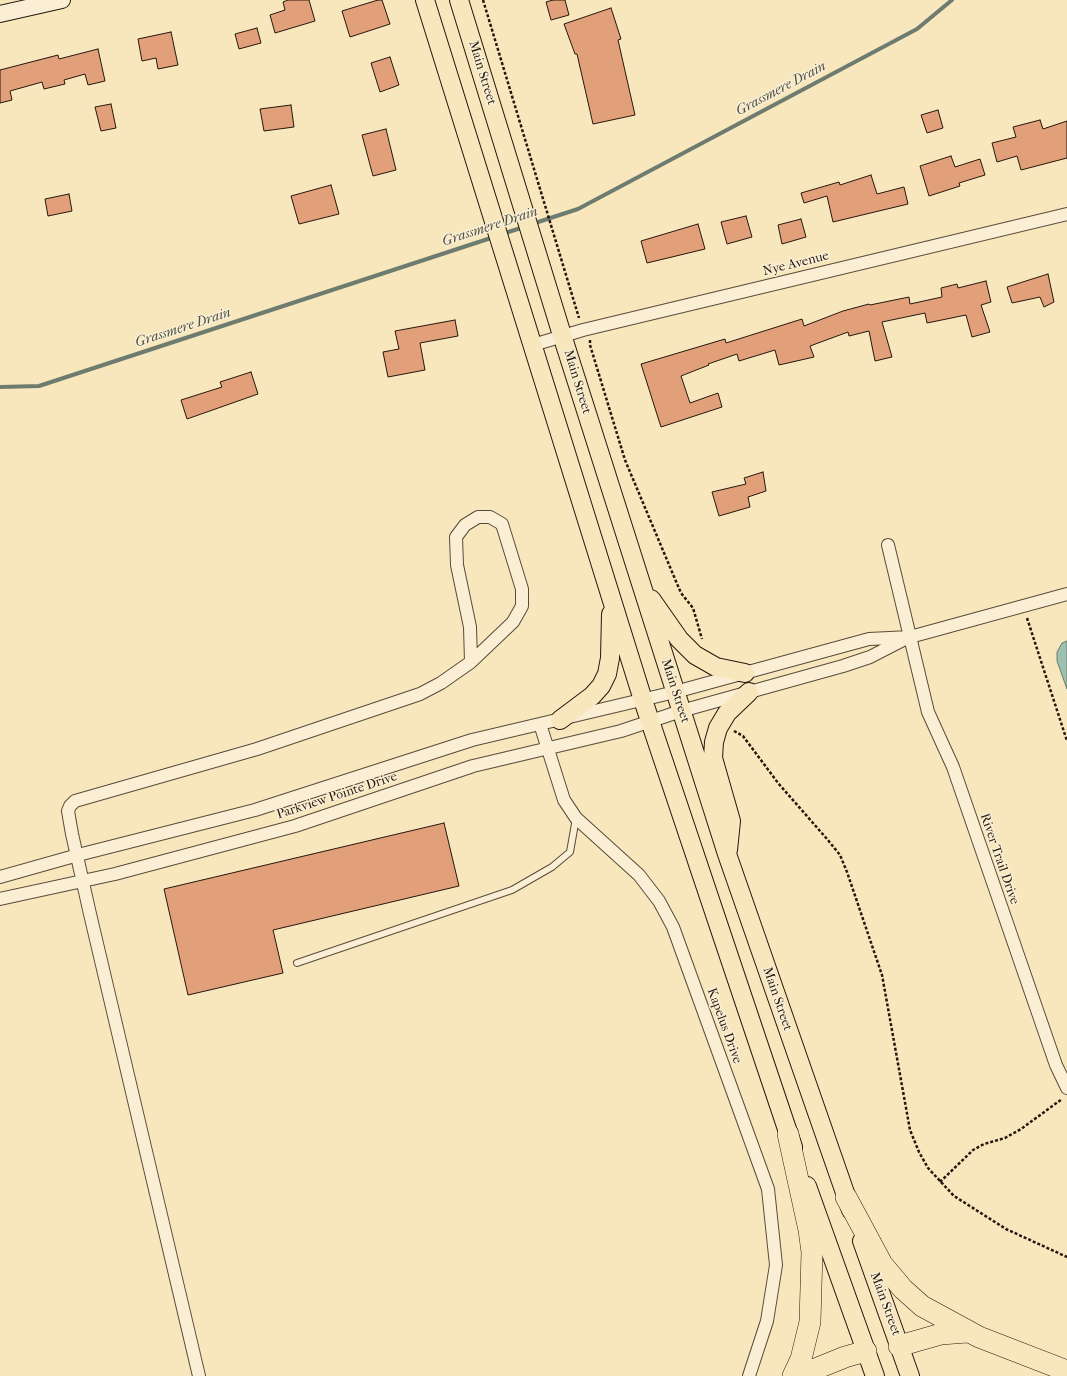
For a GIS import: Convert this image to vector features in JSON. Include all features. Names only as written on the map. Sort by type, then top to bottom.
[{"type":"highway","points":[[788,1134],[809,1230],[812,1252],[810,1322],[798,1375]]},
{"type":"highway","points":[[846,1197],[882,1264],[903,1289],[922,1306],[967,1332],[1067,1371]]},
{"type":"highway","points":[[900,1346],[941,1334],[967,1332]]},
{"type":"highway","points":[[798,1375],[844,1357],[866,1351]]},
{"type":"main road","points":[[425,0],[643,700],[788,1134],[875,1376]]},
{"type":"main road","name":"Main Street","points":[[460,0],[562,335],[727,854],[910,1376]]},
{"type":"main road","points":[[641,585],[679,639],[695,655],[716,667],[745,673]]},
{"type":"main road","points":[[560,720],[592,696],[601,686],[607,674],[610,658],[612,599]]},
{"type":"main road","points":[[727,854],[732,821],[713,758],[714,742],[718,728],[727,713],[749,692]]},
{"type":"street","points":[[0,14],[62,0]]},
{"type":"street","name":"Nye Avenue","points":[[533,345],[562,335],[1067,214]]},
{"type":"street","points":[[199,1376],[90,914],[68,811],[70,806],[75,802],[257,749],[420,694],[441,683],[471,662],[513,622],[522,606],[522,589],[502,524],[490,517],[478,517],[466,525],[456,537],[457,565],[470,627],[471,662]]},
{"type":"street","name":"River Trail Drive","points":[[888,545],[928,712],[953,767],[1056,1065],[1067,1088]]},
{"type":"street","points":[[681,711],[870,657],[910,637],[1067,594]]},
{"type":"street","points":[[675,692],[869,639],[910,637]]},
{"type":"street","name":"Parkview Pointe Drive","points":[[0,877],[78,855],[255,810],[472,740],[675,692]]},
{"type":"street","name":"Parkview Pointe Drive","points":[[0,898],[84,881],[295,826],[473,766],[620,731],[681,711]]},
{"type":"street","name":"Kapelus Drive","points":[[540,724],[564,800],[576,818],[639,875],[659,901],[673,927],[768,1189],[776,1265],[767,1321],[749,1376]]},
{"type":"lane","points":[[297,963],[512,890],[552,868],[570,852],[576,818]]},
{"type":"path","points":[[483,0],[583,330],[591,340],[590,345],[625,460],[675,579],[682,594],[693,608],[703,643],[695,655]]},
{"type":"path","points":[[1023,606],[1067,741]]},
{"type":"path","points":[[718,728],[728,732],[735,731],[744,736],[778,783],[840,855],[855,893],[882,975],[910,1130],[918,1152],[940,1182],[954,1196],[1006,1229],[1067,1257]]},
{"type":"path","points":[[940,1182],[973,1150],[984,1144],[1005,1138],[1021,1129],[1067,1096]]},
{"type":"shaded area","points":[[1067,641],[1067,689],[1057,661],[1057,652],[1062,643]]},
{"type":"building","points":[[288,0],[309,0],[315,21],[275,33],[270,15],[285,10],[283,2]]},
{"type":"building","points":[[382,0],[390,24],[350,37],[342,11]]},
{"type":"building","points":[[553,0],[565,0],[569,15],[551,20],[546,2]]},
{"type":"building","points":[[611,8],[621,39],[618,40],[635,115],[593,124],[577,54],[575,54],[564,24]]},
{"type":"building","points":[[257,28],[261,43],[239,49],[235,34]]},
{"type":"building","points":[[171,32],[178,65],[158,69],[156,58],[142,61],[138,39]]},
{"type":"building","points":[[98,49],[105,81],[88,85],[85,74],[64,80],[65,84],[44,89],[42,82],[10,91],[12,100],[0,103],[0,70],[58,55],[59,59]]},
{"type":"building","points":[[390,57],[399,85],[380,92],[371,63]]},
{"type":"building","points":[[111,104],[116,128],[101,131],[95,107]]},
{"type":"building","points":[[291,105],[294,127],[264,131],[260,109]]},
{"type":"building","points":[[938,110],[943,128],[927,133],[921,115]]},
{"type":"building","points":[[1040,120],[1043,129],[1067,121],[1067,158],[1021,170],[1017,156],[997,162],[992,143],[1016,137],[1013,127]]},
{"type":"building","points":[[386,129],[396,170],[373,176],[362,135]]},
{"type":"building","points":[[951,156],[955,167],[980,159],[985,175],[959,183],[960,186],[929,196],[920,166]]},
{"type":"building","points":[[871,175],[877,194],[904,187],[908,204],[833,222],[827,196],[804,203],[801,193],[839,182],[840,185]]},
{"type":"building","points":[[331,185],[339,214],[299,224],[291,196]]},
{"type":"building","points":[[69,194],[72,211],[48,216],[45,199]]},
{"type":"building","points":[[746,216],[752,237],[727,244],[721,222]]},
{"type":"building","points":[[801,219],[806,237],[782,244],[778,225]]},
{"type":"building","points":[[698,224],[705,249],[647,263],[641,241]]},
{"type":"building","points":[[1048,274],[1054,302],[1044,307],[1040,297],[1012,303],[1007,287]]},
{"type":"building","points":[[986,281],[991,302],[981,305],[990,332],[972,337],[966,315],[927,323],[925,313],[882,322],[892,357],[875,361],[869,331],[849,336],[848,332],[810,346],[814,357],[779,365],[775,350],[739,361],[737,354],[708,364],[709,365],[681,376],[690,403],[718,393],[722,407],[661,427],[641,364],[725,339],[726,343],[802,319],[804,326],[843,311],[869,304],[909,297],[910,304],[942,297],[941,288],[957,284],[958,288]]},
{"type":"building","points":[[455,320],[458,336],[420,343],[425,370],[388,377],[383,352],[399,349],[395,331]]},
{"type":"building","points":[[251,372],[258,394],[187,419],[181,400],[222,387],[220,382]]},
{"type":"building","points":[[763,472],[766,491],[748,497],[750,507],[719,516],[712,492],[746,484],[744,478]]},
{"type":"building","points":[[444,823],[459,886],[273,930],[283,973],[188,995],[164,889]]},
{"type":"waterway","name":"Grassmere Drain","points":[[532,224],[578,209],[917,29],[952,0]]},
{"type":"waterway","name":"Grassmere Drain","points":[[502,234],[524,227]]},
{"type":"waterway","name":"Grassmere Drain","points":[[0,387],[39,386],[494,237]]}]
